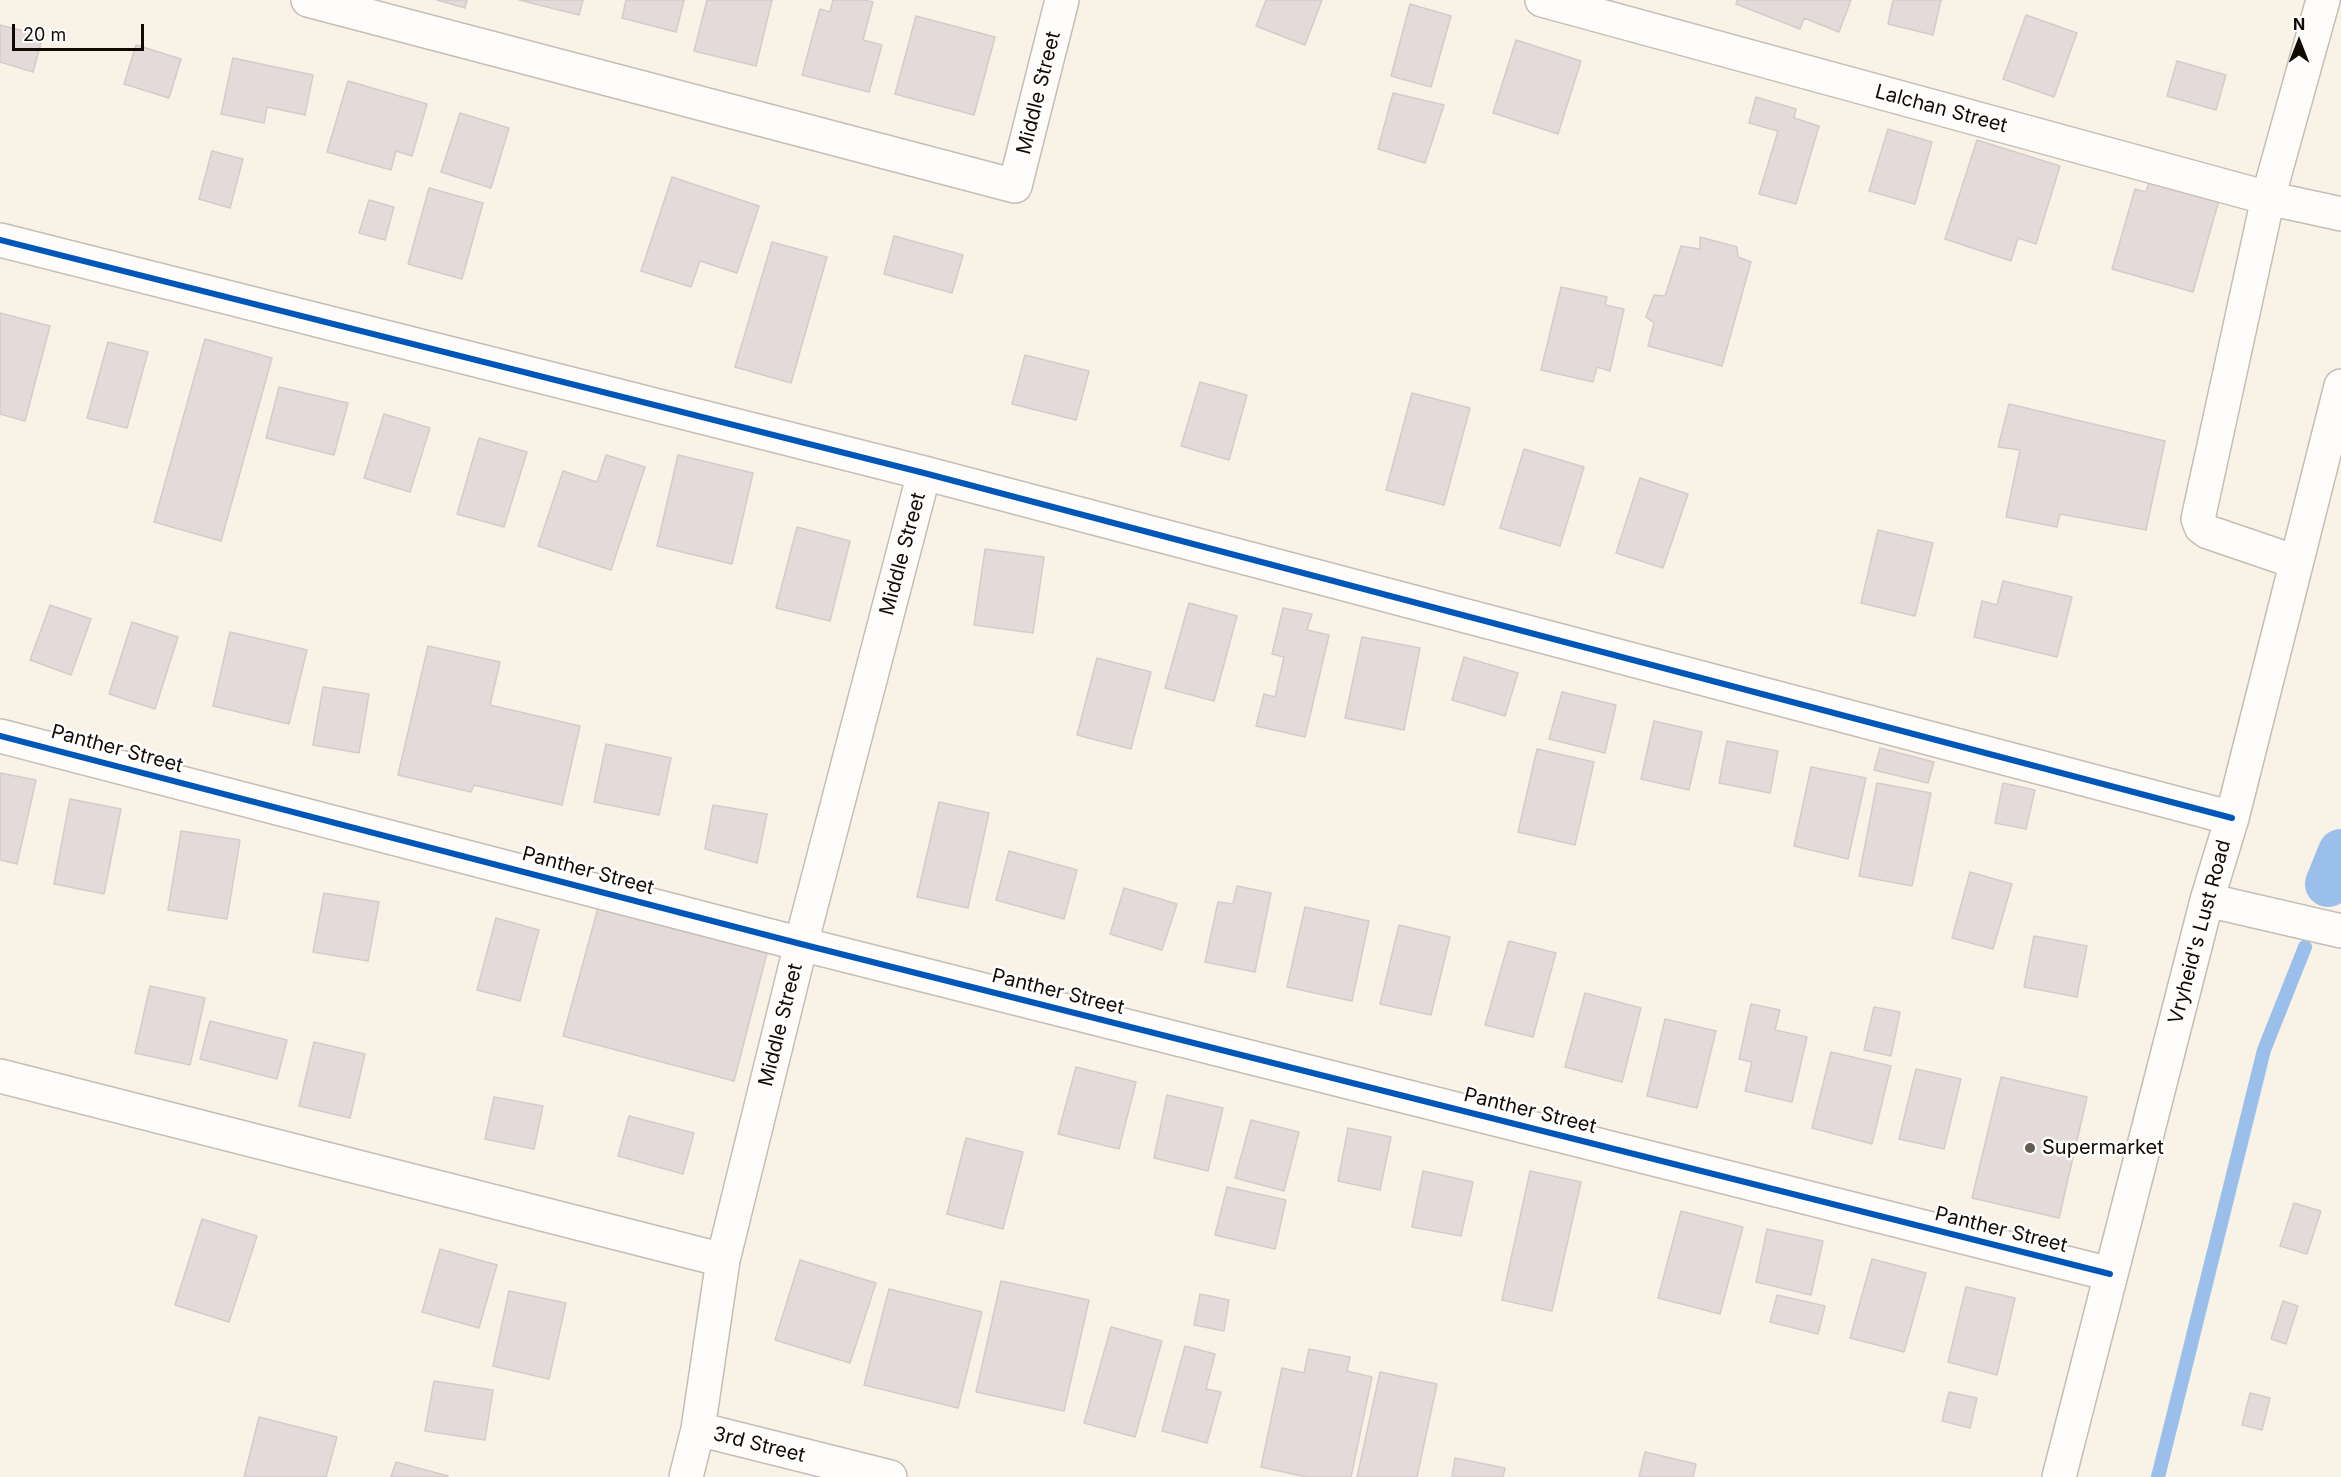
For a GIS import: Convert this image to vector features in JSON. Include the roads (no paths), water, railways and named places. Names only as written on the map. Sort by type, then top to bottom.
[{"type":"street","name":"Middle Street","points":[[309,0],[1015,186],[1062,0]]},
{"type":"street","name":"Lalchan Street","points":[[1542,0],[2268,198],[2341,214]]},
{"type":"street","points":[[2296,562],[2208,532],[2201,527],[2198,519],[2268,198],[2323,0]]},
{"type":"street","points":[[0,240],[924,473],[2232,818]]},
{"type":"street","name":"Vryheid's Lust Road","points":[[2059,1477],[2207,900],[2232,818],[2341,386]]},
{"type":"street","name":"Middle Street","points":[[686,1477],[698,1430],[723,1260],[801,944],[924,473]]},
{"type":"street","name":"Panther Street","points":[[0,736],[801,944],[2110,1274]]},
{"type":"street","points":[[2207,900],[2341,932]]},
{"type":"street","points":[[0,1076],[723,1260]]},
{"type":"street","name":"3rd Street","points":[[698,1430],[890,1477]]},
{"type":"waterway","points":[[2328,884],[2341,852]]},
{"type":"waterway","points":[[2158,1477],[2264,1050],[2305,947]]},
{"type":"place","name":"Supermarket","points":[[2030,1148]]}]
